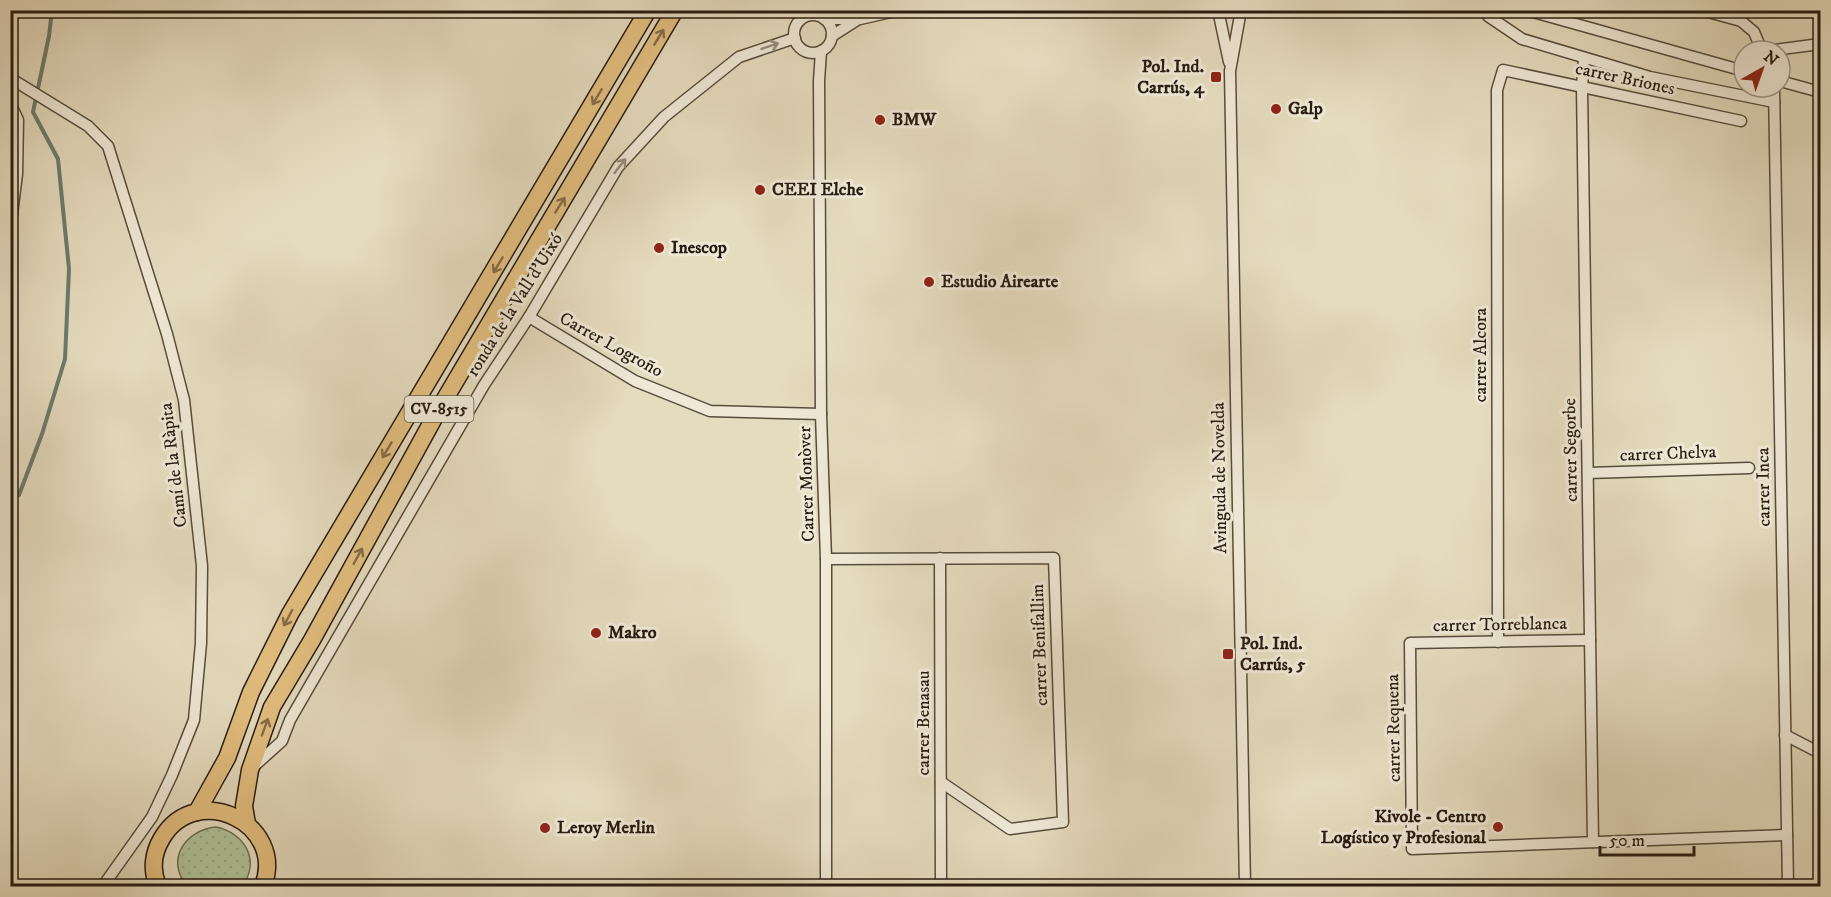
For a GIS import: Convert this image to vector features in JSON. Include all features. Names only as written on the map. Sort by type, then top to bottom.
[{"type":"main road","name":"CV-8515","points":[[197,812],[227,758],[251,692],[290,614],[648,10]]},
{"type":"main road","name":"CV-8515","points":[[247,824],[244,806],[250,770],[272,707],[312,640],[404,470],[522,266],[675,10]]},
{"type":"main road","points":[[154,884],[154,862],[158,845],[167,830],[181,818],[197,812],[215,810],[232,815],[247,824],[257,836],[264,849],[267,865],[263,886]]},
{"type":"street","points":[[824,19],[831,29],[830,42],[821,51],[809,52],[799,46],[795,38],[795,29],[801,19],[812,15],[824,19],[860,19],[900,10]]},
{"type":"street","points":[[1218,10],[1230,68]]},
{"type":"street","points":[[1230,68],[1241,10]]},
{"type":"street","points":[[1484,10],[1488,16],[1522,39],[1650,77],[1774,102]]},
{"type":"street","points":[[1526,10],[1732,68]]},
{"type":"street","points":[[1701,10],[1741,21],[1754,32],[1757,39]]},
{"type":"street","points":[[832,36],[860,19]]},
{"type":"street","name":"ronda de la Vall d'Uixó","points":[[250,770],[282,741],[290,720],[484,385],[529,317],[618,167],[664,117],[739,57],[795,38]]},
{"type":"street","points":[[1792,48],[1821,44]]},
{"type":"street","name":"Carrer Monòver","points":[[821,51],[819,81],[821,414],[826,559],[826,886]]},
{"type":"street","name":"Carrer Monòver","points":[[809,52],[819,81]]},
{"type":"street","name":"carrer Segorbe","points":[[1584,58],[1582,87],[1593,842]]},
{"type":"street","name":"Avinguda de Novelda","points":[[1230,68],[1245,886]]},
{"type":"street","name":"carrer Briones","points":[[1503,70],[1741,121]]},
{"type":"street","name":"carrer Alcora","points":[[1498,642],[1497,90],[1503,70]]},
{"type":"street","name":"Camí de la Ràpita","points":[[10,78],[88,126],[108,146],[184,400],[202,566],[201,643],[194,720],[172,776],[152,817],[102,886]]},
{"type":"street","points":[[1792,84],[1821,92]]},
{"type":"street","name":"carrer Inca","points":[[1774,102],[1788,886]]},
{"type":"street","points":[[10,103],[18,120],[17,174],[10,230]]},
{"type":"street","name":"Carrer Logroño","points":[[529,317],[635,381],[710,411],[821,414]]},
{"type":"street","name":"carrer Chelva","points":[[1588,473],[1749,468]]},
{"type":"street","name":"carrer Benasau","points":[[940,558],[941,886]]},
{"type":"street","name":"carrer Benifallim","points":[[826,559],[1054,558],[1063,822],[1010,829],[941,782]]},
{"type":"street","name":"carrer Torreblanca","points":[[1410,643],[1590,640]]},
{"type":"street","name":"carrer Requena","points":[[1410,643],[1412,849],[1593,842]]},
{"type":"street","points":[[1785,735],[1821,753]]},
{"type":"street","points":[[1593,842],[1787,836]]},
{"type":"green space","points":[[216,827],[235,835],[247,849],[250,858],[248,877],[242,886],[187,886],[178,866],[178,857],[182,848],[195,834]]},
{"type":"waterway","points":[[10,499],[19,495],[42,434],[65,359],[69,269],[58,159],[33,112],[49,36],[52,10]]},
{"type":"place","name":"Pol. Ind. Carrús, 4","points":[[1216,77]]},
{"type":"place","name":"Galp","points":[[1276,109]]},
{"type":"place","name":"BMW","points":[[880,120]]},
{"type":"place","name":"CEEI Elche","points":[[760,190]]},
{"type":"place","name":"Inescop","points":[[659,248]]},
{"type":"place","name":"Estudio Airearte","points":[[929,282]]},
{"type":"place","name":"Makro","points":[[596,633]]},
{"type":"place","name":"Pol. Ind. Carrús, 5","points":[[1228,654]]},
{"type":"place","name":"Kivole - Centro Logístico y Profesional","points":[[1498,827]]},
{"type":"place","name":"Leroy Merlin","points":[[545,828]]}]
